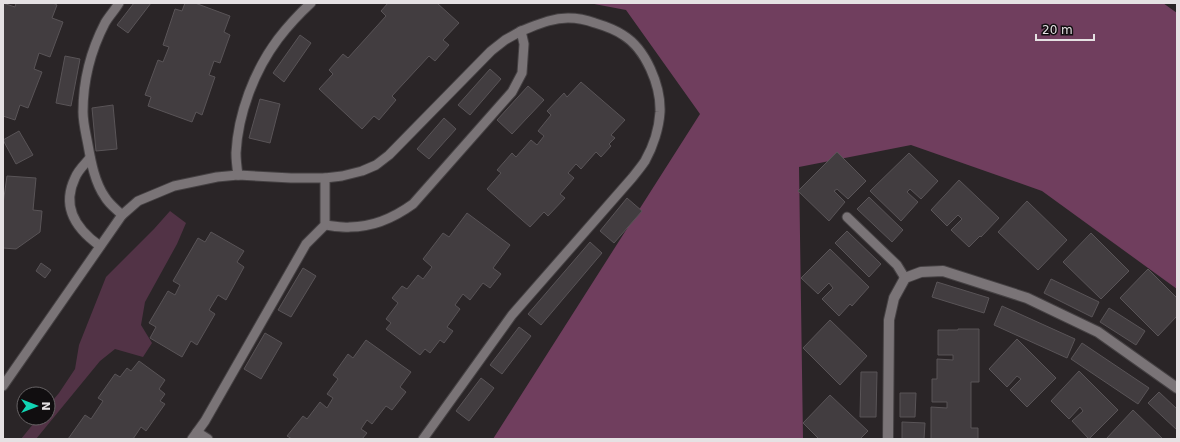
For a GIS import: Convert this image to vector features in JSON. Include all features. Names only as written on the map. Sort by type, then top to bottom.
[{"type":"street","points":[[888,439],[888,320],[894,298],[905,278],[921,272],[943,271],[1027,298],[1098,332],[1177,388]]},
{"type":"lane","points":[[119,3],[106,22],[89,63],[85,85],[83,113],[90,158],[97,180],[104,197],[122,215]]},
{"type":"lane","points":[[238,175],[236,155],[239,128],[249,94],[257,75],[278,39],[299,14],[311,3]]},
{"type":"lane","points":[[3,386],[122,215],[138,201],[174,186],[217,177],[238,175],[324,178],[342,176],[376,165],[389,155],[491,51],[505,40],[551,19],[569,18],[587,20],[609,27],[624,35],[636,46],[652,72],[657,85],[660,111],[652,145],[645,162],[512,315],[423,439]]},
{"type":"lane","points":[[325,226],[350,228],[381,222],[400,213],[413,204],[512,92],[522,73],[524,44],[522,31]]},
{"type":"lane","points":[[90,158],[75,176],[70,191],[70,207],[74,218],[81,229],[88,237],[100,246]]},
{"type":"lane","points":[[208,439],[194,436],[205,421],[306,244],[325,226],[324,178]]},
{"type":"lane","points":[[847,217],[897,265],[905,278]]},
{"type":"shaded area","points":[[589,3],[1163,3],[1177,13],[1177,289],[1042,191],[911,145],[799,167],[803,439],[493,439],[700,114],[626,10]]},
{"type":"shaded area","points":[[170,211],[186,223],[177,244],[145,302],[141,325],[152,343],[143,357],[115,349],[100,361],[56,415],[56,397],[75,369],[79,345],[106,277]]},
{"type":"shaded area","points":[[32,426],[47,426],[36,439],[21,439]]},
{"type":"building","points":[[3,3],[15,7],[16,3],[53,3],[57,5],[52,18],[63,22],[50,57],[39,53],[34,69],[42,72],[28,108],[20,105],[15,120],[3,116]]},
{"type":"building","points":[[134,3],[151,3],[128,33],[117,25]]},
{"type":"building","points":[[185,3],[195,3],[230,16],[224,32],[230,35],[220,63],[214,61],[209,75],[215,77],[202,115],[196,112],[192,122],[148,106],[151,97],[145,95],[158,60],[163,62],[169,47],[163,45],[175,9],[182,11]]},
{"type":"building","points":[[388,3],[437,3],[459,23],[443,40],[449,45],[435,61],[429,56],[392,96],[396,100],[379,120],[374,116],[362,129],[319,89],[333,74],[329,70],[343,54],[348,58],[386,16],[381,11]]},
{"type":"building","points":[[300,35],[311,43],[284,82],[273,73]]},
{"type":"building","points":[[65,56],[80,59],[71,106],[56,103]]},
{"type":"building","points":[[490,69],[501,79],[470,115],[458,105]]},
{"type":"building","points":[[581,82],[625,120],[611,135],[615,138],[609,144],[611,146],[601,157],[596,152],[581,169],[576,164],[568,173],[574,178],[560,194],[565,198],[548,216],[544,212],[530,227],[487,189],[501,173],[497,170],[512,153],[516,157],[531,140],[537,145],[544,136],[538,131],[551,115],[547,111],[564,93],[567,97]]},
{"type":"building","points":[[528,86],[544,100],[512,134],[497,120]]},
{"type":"building","points":[[260,99],[280,104],[270,143],[249,138]]},
{"type":"building","points":[[113,105],[117,149],[96,151],[92,108]]},
{"type":"building","points":[[444,118],[456,129],[429,159],[417,149]]},
{"type":"building","points":[[19,131],[33,155],[16,164],[3,140]]},
{"type":"building","points":[[837,152],[866,181],[848,199],[837,189],[834,191],[845,202],[829,221],[798,191]]},
{"type":"building","points":[[909,153],[938,181],[921,199],[910,189],[907,192],[918,202],[901,221],[870,191]]},
{"type":"building","points":[[7,176],[36,178],[33,210],[42,211],[40,232],[16,249],[3,248],[3,204]]},
{"type":"building","points":[[959,180],[999,218],[969,247],[951,230],[962,219],[958,215],[947,226],[931,210]]},
{"type":"building","points":[[869,197],[903,230],[892,242],[857,209]]},
{"type":"building","points":[[627,198],[642,211],[614,243],[600,231]]},
{"type":"building","points":[[1027,201],[1067,240],[1038,270],[998,232]]},
{"type":"building","points":[[467,213],[510,245],[493,268],[501,274],[490,288],[483,283],[470,300],[463,294],[455,305],[460,309],[447,327],[453,331],[444,343],[440,340],[430,353],[425,349],[420,355],[386,329],[391,323],[386,319],[398,303],[392,298],[402,286],[407,289],[418,275],[423,279],[432,267],[423,259],[443,233],[449,237]]},
{"type":"building","points":[[847,231],[881,264],[869,277],[835,243]]},
{"type":"building","points":[[211,232],[244,251],[237,262],[244,267],[226,300],[218,295],[209,310],[215,314],[197,345],[191,341],[182,357],[150,338],[156,327],[149,323],[168,291],[175,295],[180,285],[173,281],[198,238],[205,242]]},
{"type":"building","points":[[1091,233],[1129,271],[1101,299],[1063,262]]},
{"type":"building","points":[[590,242],[602,253],[541,325],[528,314]]},
{"type":"building","points":[[830,249],[869,287],[852,306],[850,304],[839,316],[822,299],[833,288],[829,283],[818,294],[801,278]]},
{"type":"building","points":[[41,263],[51,270],[45,278],[36,271]]},
{"type":"building","points":[[303,268],[316,276],[291,317],[278,310]]},
{"type":"building","points":[[1148,269],[1177,298],[1177,316],[1158,336],[1120,298]]},
{"type":"building","points":[[1051,279],[1099,302],[1092,317],[1044,293]]},
{"type":"building","points":[[937,282],[989,298],[984,313],[932,297]]},
{"type":"building","points":[[1002,306],[1075,339],[1067,358],[994,325]]},
{"type":"building","points":[[1109,308],[1145,331],[1136,345],[1100,322]]},
{"type":"building","points":[[830,320],[867,356],[840,385],[803,348]]},
{"type":"building","points":[[519,327],[531,336],[502,374],[490,365]]},
{"type":"building","points":[[979,329],[979,382],[971,382],[971,428],[978,428],[978,439],[931,439],[931,407],[947,408],[947,402],[932,402],[932,379],[937,379],[937,359],[953,360],[953,355],[938,355],[938,330]]},
{"type":"building","points":[[265,333],[282,343],[261,379],[244,369]]},
{"type":"building","points":[[1017,339],[1056,378],[1027,407],[1010,390],[1021,379],[1017,376],[1007,387],[989,369]]},
{"type":"building","points":[[366,340],[411,372],[400,387],[406,392],[392,410],[386,406],[372,424],[367,420],[361,429],[367,433],[362,439],[292,439],[287,436],[303,416],[307,419],[320,402],[327,408],[333,398],[327,394],[338,379],[333,375],[348,354],[353,358]]},
{"type":"building","points":[[1082,343],[1149,388],[1138,404],[1071,359]]},
{"type":"building","points":[[139,361],[165,380],[159,389],[165,394],[160,401],[165,404],[146,431],[141,427],[133,439],[68,439],[85,415],[91,419],[103,401],[98,398],[115,374],[120,377],[127,368],[131,371]]},
{"type":"building","points":[[1079,371],[1118,410],[1089,439],[1072,421],[1083,411],[1080,407],[1069,419],[1051,401]]},
{"type":"building","points":[[861,372],[877,372],[876,417],[860,417]]},
{"type":"building","points":[[481,378],[494,388],[469,421],[456,411]]},
{"type":"building","points":[[1159,392],[1177,409],[1177,430],[1148,403]]},
{"type":"building","points":[[900,393],[916,393],[915,417],[900,417]]},
{"type":"building","points":[[830,395],[868,431],[860,439],[819,439],[803,423]]},
{"type":"building","points":[[1133,410],[1163,439],[1106,439]]},
{"type":"building","points":[[902,422],[925,423],[924,439],[902,439]]}]
